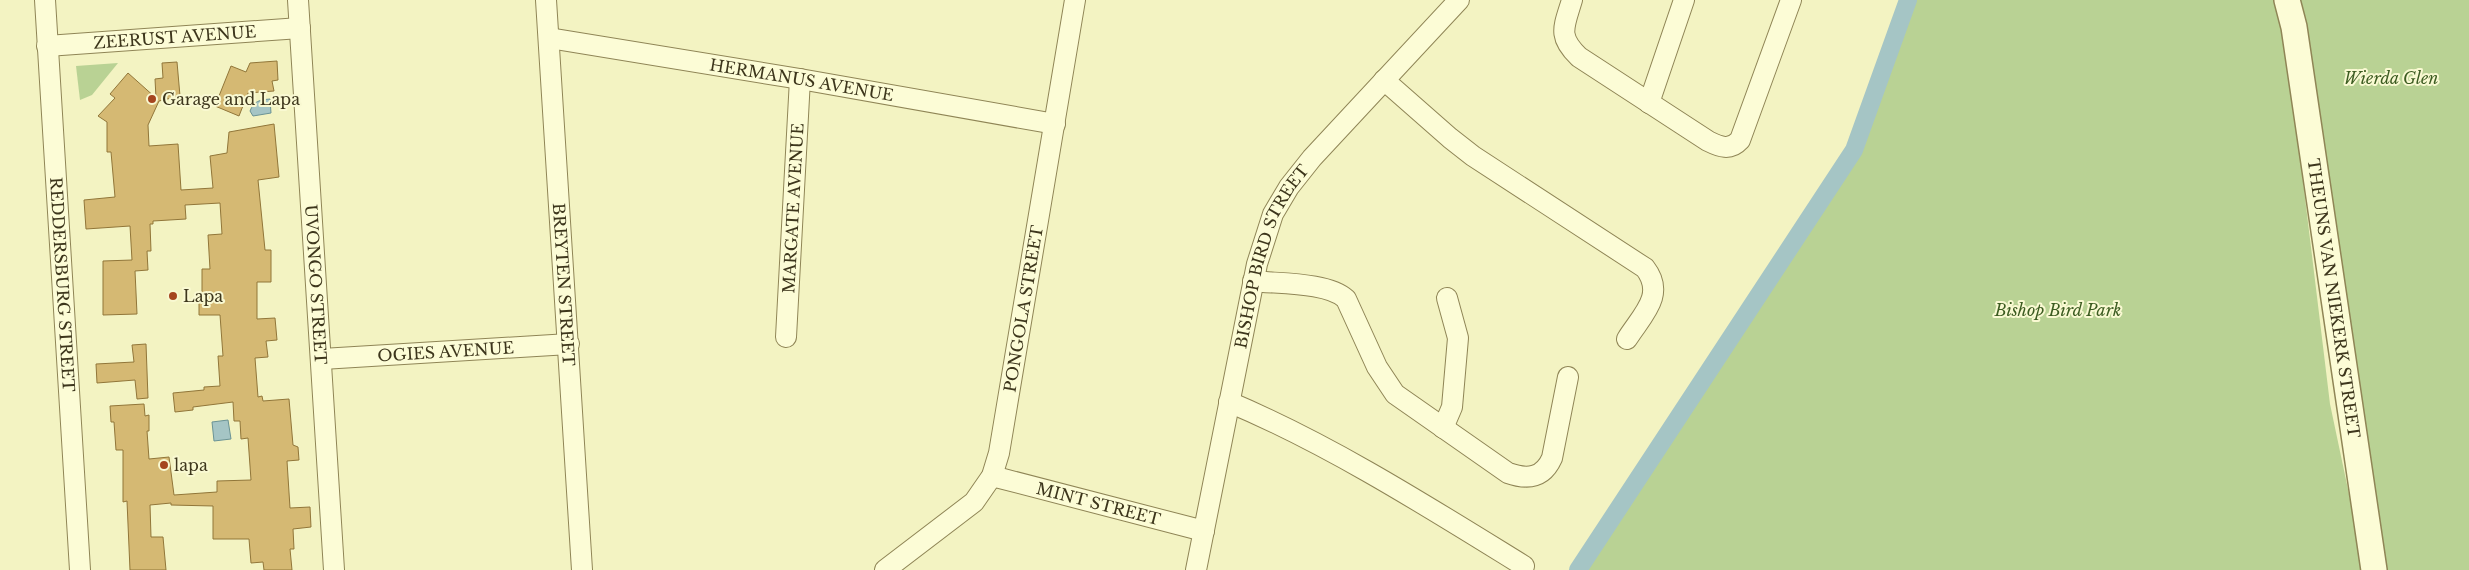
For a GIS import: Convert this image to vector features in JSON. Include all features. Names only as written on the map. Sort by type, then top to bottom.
[{"type":"street","name":"REDDERSBURG STREET","points":[[45,0],[80,570]]},
{"type":"street","name":"UVONGO STREET","points":[[298,0],[334,570]]},
{"type":"street","name":"BREYTEN STREET","points":[[546,0],[582,570]]},
{"type":"street","name":"PONGOLA STREET","points":[[885,570],[974,502],[992,476],[999,453],[1075,0]]},
{"type":"street","name":"BISHOP BIRD STREET","points":[[1196,570],[1253,281],[1263,241],[1273,214],[1289,187],[1312,158],[1459,0]]},
{"type":"street","points":[[1572,0],[1564,25],[1564,37],[1568,46],[1579,57],[1708,141],[1728,148],[1735,146],[1740,140],[1791,0]]},
{"type":"street","points":[[1649,104],[1684,0]]},
{"type":"street","name":"THEUNS VAN NIEKERK STREET","points":[[2287,0],[2294,27],[2374,570]]},
{"type":"street","name":"THEUNS VAN NIEKERK STREET","points":[[2294,0],[2294,27]]},
{"type":"street","name":"ZEERUST AVENUE","points":[[47,46],[300,28]]},
{"type":"street","name":"HERMANUS AVENUE","points":[[549,38],[800,79],[1055,124]]},
{"type":"street","name":"MARGATE AVENUE","points":[[786,338],[800,79]]},
{"type":"street","points":[[1384,80],[1473,156],[1645,268],[1652,278],[1653,298],[1627,339]]},
{"type":"street","points":[[1253,281],[1329,289],[1341,295],[1346,299],[1388,386],[1395,394],[1508,473],[1521,477],[1539,475],[1548,467],[1552,458],[1568,377]]},
{"type":"street","points":[[1443,428],[1452,407],[1458,338],[1447,298]]},
{"type":"street","name":"OGIES AVENUE","points":[[322,359],[569,344]]},
{"type":"street","points":[[1229,402],[1264,417],[1412,497],[1524,566]]},
{"type":"street","name":"MINT STREET","points":[[992,476],[1204,531]]},
{"type":"green space","name":"Bishop Bird Park","points":[[1908,0],[2281,0],[2330,404],[2365,570],[1578,570],[1854,150]]},
{"type":"green space","name":"Wierda Glen","points":[[2300,0],[2469,0],[2469,570],[2384,570]]},
{"type":"green space","points":[[118,63],[92,95],[80,100],[76,66]]},
{"type":"water","points":[[270,99],[271,113],[253,116],[250,111],[255,103]]},
{"type":"water","points":[[228,420],[231,439],[214,441],[212,422]]},
{"type":"building","points":[[277,61],[278,80],[272,81],[274,91],[248,93],[239,116],[215,106],[231,66],[246,72],[250,63]]},
{"type":"building","points":[[177,62],[180,96],[159,101],[148,125],[149,146],[178,144],[181,190],[213,188],[210,156],[227,153],[229,132],[274,124],[279,177],[258,180],[265,250],[271,250],[271,282],[257,282],[257,319],[275,318],[277,340],[266,341],[268,357],[255,358],[258,397],[262,396],[263,401],[289,399],[293,445],[298,447],[299,460],[287,461],[290,508],[310,507],[311,527],[293,529],[294,549],[290,549],[292,570],[264,570],[263,562],[251,563],[249,539],[213,539],[213,506],[171,505],[171,503],[150,505],[151,537],[163,537],[166,570],[130,570],[127,501],[123,502],[123,450],[116,450],[114,422],[111,422],[110,406],[144,404],[145,416],[149,415],[149,431],[147,431],[149,459],[169,457],[174,495],[217,492],[217,481],[251,480],[248,438],[241,439],[240,421],[234,421],[233,402],[193,407],[193,410],[175,412],[173,393],[204,390],[204,387],[220,386],[218,356],[223,356],[220,315],[199,315],[199,295],[202,295],[202,269],[210,269],[208,235],[222,234],[220,203],[185,205],[186,219],[153,221],[153,224],[150,224],[151,251],[147,251],[148,270],[135,271],[137,314],[103,315],[103,261],[132,260],[130,226],[86,229],[84,200],[115,197],[111,152],[107,152],[107,122],[98,116],[115,98],[110,94],[128,73],[156,98],[155,79],[163,78],[162,63]]},
{"type":"building","points":[[146,344],[148,398],[137,399],[135,380],[97,383],[96,364],[134,362],[132,345]]},
{"type":"waterway","points":[[1578,570],[1854,150],[1908,0]]},
{"type":"place","name":"Garage and Lapa","points":[[152,99]]},
{"type":"place","name":"Lapa","points":[[173,296]]},
{"type":"place","name":"lapa","points":[[164,465]]}]
